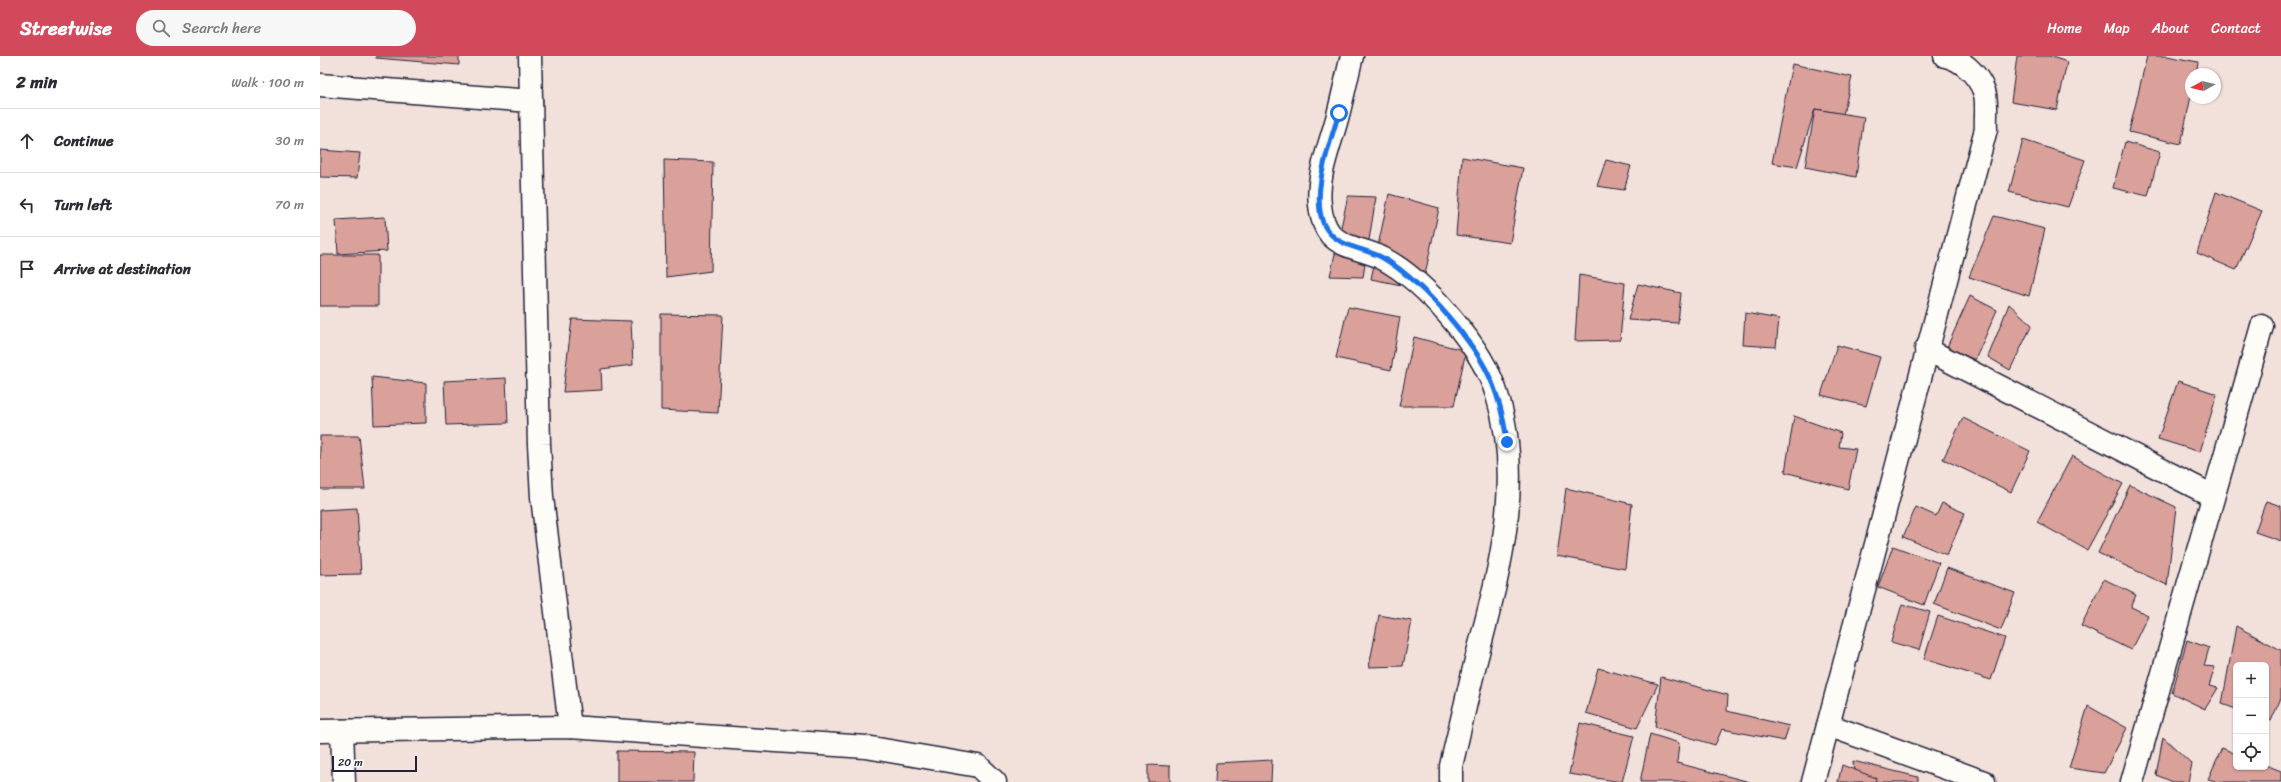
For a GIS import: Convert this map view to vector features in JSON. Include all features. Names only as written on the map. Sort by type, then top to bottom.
[{"type":"street","points":[[530,56],[539,444],[542,497],[570,727]]},
{"type":"street","points":[[1352,56],[1322,172],[1320,203],[1324,224],[1330,234],[1339,241],[1382,257],[1404,272],[1460,329],[1485,365],[1497,393],[1504,424],[1510,476],[1507,525],[1494,592],[1451,766],[1451,782]]},
{"type":"street","points":[[1813,782],[1926,349],[1986,129],[1985,92],[1974,74],[1955,58],[1945,56]]},
{"type":"street","points":[[320,85],[531,101]]},
{"type":"street","points":[[2132,782],[2262,326]]},
{"type":"street","points":[[1926,349],[2213,496]]},
{"type":"street","points":[[1828,725],[1984,782]]},
{"type":"street","points":[[320,731],[570,727],[866,747],[978,766],[995,782]]},
{"type":"street","points":[[342,731],[344,782]]},
{"type":"building","points":[[376,56],[459,56],[459,65],[376,58]]},
{"type":"building","points":[[2017,56],[2049,56],[2067,62],[2057,110],[2011,102]]},
{"type":"building","points":[[2147,56],[2167,56],[2198,62],[2197,68],[2185,68],[2185,104],[2189,104],[2181,144],[2129,132]]},
{"type":"building","points":[[1792,64],[1852,77],[1843,114],[1815,109],[1797,167],[1772,163]]},
{"type":"building","points":[[1815,109],[1864,117],[1856,177],[1805,167]]},
{"type":"building","points":[[2023,140],[2085,160],[2068,207],[2009,192]]},
{"type":"building","points":[[2125,142],[2160,152],[2148,196],[2113,188]]},
{"type":"building","points":[[320,150],[360,153],[357,178],[320,177]]},
{"type":"building","points":[[1462,157],[1523,168],[1510,243],[1456,235]]},
{"type":"building","points":[[664,160],[713,162],[711,271],[666,277]]},
{"type":"building","points":[[1606,160],[1631,166],[1624,190],[1597,186]]},
{"type":"building","points":[[2216,192],[2262,211],[2236,270],[2197,253]]},
{"type":"building","points":[[1389,194],[1439,208],[1422,289],[1371,279]]},
{"type":"building","points":[[1348,196],[1376,197],[1363,277],[1330,276]]},
{"type":"building","points":[[1994,216],[2045,229],[2029,296],[1969,277]]},
{"type":"building","points":[[385,217],[387,251],[338,254],[336,220]]},
{"type":"building","points":[[320,255],[378,255],[378,306],[320,306]]},
{"type":"building","points":[[1579,275],[1625,283],[1620,340],[1575,341]]},
{"type":"building","points":[[1638,284],[1681,293],[1678,323],[1628,320]]},
{"type":"building","points":[[1970,296],[1997,310],[1975,360],[1947,347]]},
{"type":"building","points":[[2009,304],[2032,325],[2010,370],[1988,357]]},
{"type":"building","points":[[1348,307],[1400,317],[1391,370],[1336,358]]},
{"type":"building","points":[[1745,313],[1779,319],[1776,347],[1743,345]]},
{"type":"building","points":[[661,314],[723,315],[718,413],[661,410]]},
{"type":"building","points":[[572,319],[631,321],[633,365],[601,369],[602,390],[563,392]]},
{"type":"building","points":[[1414,337],[1466,351],[1454,406],[1399,406]]},
{"type":"building","points":[[1837,345],[1880,357],[1866,406],[1821,395]]},
{"type":"building","points":[[372,377],[426,383],[426,423],[374,425]]},
{"type":"building","points":[[506,378],[508,423],[446,425],[444,381]]},
{"type":"building","points":[[2178,381],[2217,394],[2200,452],[2158,439]]},
{"type":"building","points":[[1794,416],[1841,433],[1839,447],[1856,449],[1848,489],[1785,472]]},
{"type":"building","points":[[1963,418],[2030,451],[2011,492],[1943,459]]},
{"type":"building","points":[[320,436],[359,436],[365,489],[320,489]]},
{"type":"building","points":[[2072,456],[2123,484],[2087,550],[2037,522]]},
{"type":"building","points":[[2130,485],[2176,507],[2167,585],[2098,553]]},
{"type":"building","points":[[1566,488],[1632,504],[1625,569],[1557,556]]},
{"type":"building","points":[[2266,501],[2281,506],[2281,541],[2255,532]]},
{"type":"building","points":[[1942,503],[1965,513],[1947,555],[1903,537],[1916,507],[1936,516]]},
{"type":"building","points":[[357,508],[361,574],[320,575],[320,510]]},
{"type":"building","points":[[1893,546],[1939,563],[1924,605],[1878,587]]},
{"type":"building","points":[[1947,568],[2015,593],[2001,630],[1934,604]]},
{"type":"building","points":[[2104,579],[2136,595],[2131,607],[2148,615],[2131,650],[2081,626]]},
{"type":"building","points":[[1902,604],[1930,612],[1919,650],[1891,642]]},
{"type":"building","points":[[1379,615],[1412,621],[1403,666],[1369,667]]},
{"type":"building","points":[[1938,616],[2005,638],[1991,680],[1924,659]]},
{"type":"building","points":[[2236,626],[2281,650],[2281,698],[2271,721],[2269,720],[2269,662],[2233,662],[2233,708],[2222,704]]},
{"type":"building","points":[[2187,640],[2209,648],[2204,666],[2215,667],[2209,686],[2218,688],[2205,709],[2172,693]]},
{"type":"building","points":[[1598,668],[1658,684],[1637,728],[1586,713]]},
{"type":"building","points":[[1661,677],[1728,695],[1727,711],[1789,726],[1784,741],[1722,729],[1715,745],[1655,727]]},
{"type":"building","points":[[2088,706],[2127,728],[2104,773],[2069,768]]},
{"type":"building","points":[[1580,723],[1634,736],[1622,782],[1569,774]]},
{"type":"building","points":[[1650,734],[1679,743],[1677,763],[1750,782],[1640,782]]},
{"type":"building","points":[[2163,737],[2192,764],[2188,782],[2173,782],[2156,775]]},
{"type":"building","points":[[2222,748],[2233,753],[2233,770],[2269,770],[2269,766],[2281,771],[2281,782],[2219,782],[2208,779]]},
{"type":"building","points":[[617,751],[694,752],[693,782],[617,782]]},
{"type":"building","points":[[1272,760],[1271,782],[1215,782],[1216,763]]},
{"type":"building","points":[[1853,761],[1918,777],[1918,782],[1855,782]]},
{"type":"building","points":[[1148,765],[1170,766],[1170,782],[1148,782]]},
{"type":"building","points":[[1842,765],[1876,778],[1875,782],[1838,782]]},
{"type":"route","points":[[1339,113],[1322,172],[1320,203],[1324,224],[1330,234],[1339,241],[1382,257],[1404,272],[1431,297],[1469,340],[1485,365],[1497,393],[1507,442]]}]
